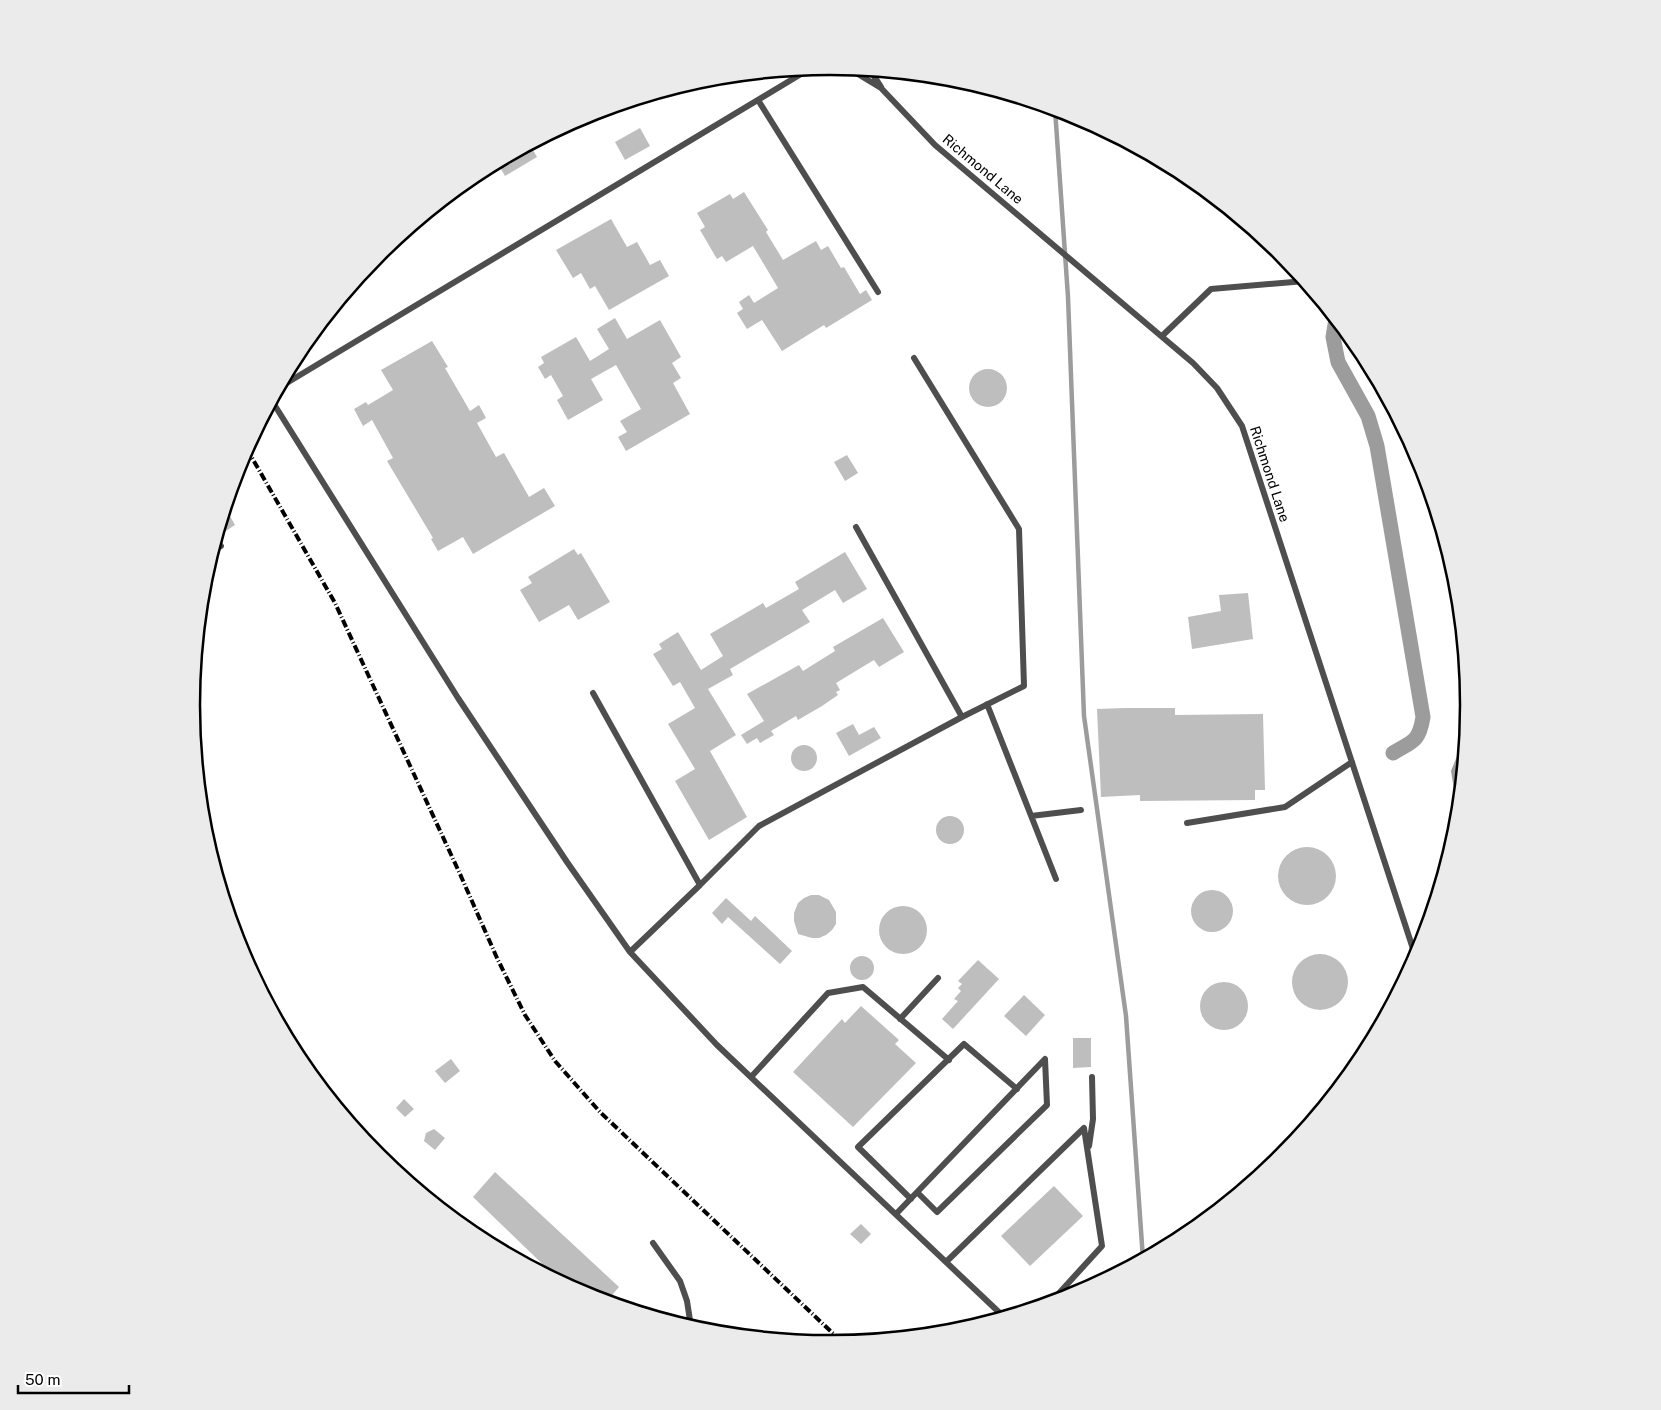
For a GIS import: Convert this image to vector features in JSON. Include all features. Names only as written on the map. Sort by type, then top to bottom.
[{"type":"lane","points":[[291,380],[799,76]]},
{"type":"lane","name":"Richmond Lane","points":[[861,76],[881,88],[934,145],[1193,363],[1216,388],[1242,426],[1412,947]]},
{"type":"lane","points":[[874,76],[881,88]]},
{"type":"lane","points":[[758,100],[878,292]]},
{"type":"lane","points":[[1160,334],[1211,289],[1296,282]]},
{"type":"lane","points":[[630,952],[759,826],[962,717],[1024,686],[1019,529],[914,358]]},
{"type":"lane","points":[[276,407],[458,698],[567,862],[630,952],[717,1045],[999,1312]]},
{"type":"lane","points":[[856,527],[962,717]]},
{"type":"lane","points":[[593,692],[700,885]]},
{"type":"lane","points":[[987,704],[1056,879]]},
{"type":"lane","points":[[1187,823],[1285,806],[1352,762]]},
{"type":"lane","points":[[1031,816],[1080,810]]},
{"type":"lane","points":[[900,1018],[938,978]]},
{"type":"lane","points":[[751,1077],[828,993],[863,987],[949,1060]]},
{"type":"lane","points":[[911,1199],[858,1147],[964,1044],[1017,1089]]},
{"type":"lane","points":[[896,1214],[911,1199],[917,1192],[1017,1089],[1044,1059],[1046,1105],[937,1212],[917,1192]]},
{"type":"lane","points":[[1088,1152],[1093,1119],[1092,1077]]},
{"type":"lane","points":[[946,1262],[1084,1128],[1102,1246],[1061,1291]]},
{"type":"lane","points":[[652,1243],[680,1281],[688,1301],[690,1319]]},
{"type":"shaded area","points":[[1458,753],[1454,791],[1451,771]]},
{"type":"building","points":[[640,128],[650,146],[625,160],[615,142]]},
{"type":"building","points":[[533,150],[537,157],[505,176],[500,168]]},
{"type":"building","points":[[744,192],[768,230],[766,232],[783,260],[816,241],[821,250],[828,246],[841,268],[844,267],[860,294],[866,290],[872,300],[826,328],[824,325],[782,351],[762,320],[747,329],[737,313],[743,309],[739,302],[749,295],[754,303],[778,288],[753,246],[726,262],[722,256],[717,259],[700,230],[705,227],[697,213],[730,194],[733,199]]},
{"type":"building","points":[[611,219],[627,247],[637,242],[650,265],[660,260],[669,276],[609,310],[595,286],[590,289],[581,273],[573,278],[556,250]]},
{"type":"building","points":[[615,318],[627,339],[660,320],[681,357],[672,363],[681,378],[673,383],[690,414],[626,451],[618,437],[627,432],[620,421],[641,409],[616,365],[591,379],[603,400],[568,420],[557,400],[563,396],[551,375],[545,379],[538,367],[544,363],[541,357],[576,337],[590,361],[609,349],[597,329]]},
{"type":"building","points":[[432,341],[448,367],[445,368],[470,411],[479,405],[486,418],[477,423],[496,457],[504,453],[529,497],[544,488],[555,506],[473,554],[463,537],[438,551],[431,539],[433,538],[387,461],[393,458],[372,420],[363,426],[354,409],[366,402],[368,405],[393,390],[381,370]]},
{"type":"building","points":[[988,369],[995,370],[1001,375],[1006,381],[1006,395],[1001,401],[995,406],[988,407],[981,406],[975,401],[970,395],[969,388],[970,381],[975,375],[981,370]]},
{"type":"building","points":[[847,455],[858,473],[845,481],[834,462]]},
{"type":"building","points":[[230,516],[235,525],[225,531]]},
{"type":"building","points":[[574,549],[578,555],[581,553],[610,602],[578,620],[569,605],[539,622],[520,590],[532,583],[528,577]]},
{"type":"building","points":[[845,552],[867,589],[843,603],[835,590],[802,610],[810,622],[730,669],[733,675],[708,689],[736,735],[710,751],[747,817],[709,840],[675,781],[695,769],[668,724],[695,708],[680,682],[673,686],[653,654],[662,649],[659,644],[678,632],[701,670],[723,656],[710,634],[763,603],[766,608],[799,589],[795,582]]},
{"type":"building","points":[[1248,593],[1253,639],[1192,649],[1188,617],[1221,611],[1219,595]]},
{"type":"building","points":[[883,618],[904,652],[879,667],[874,660],[836,683],[840,690],[836,692],[838,695],[822,706],[798,720],[796,716],[771,731],[774,735],[760,743],[757,738],[747,744],[741,735],[764,721],[747,694],[799,665],[803,671],[835,651],[833,647]]},
{"type":"building","points":[[1175,708],[1175,715],[1263,714],[1265,790],[1255,790],[1255,800],[1140,801],[1140,795],[1101,797],[1097,709]]},
{"type":"building","points":[[853,724],[859,735],[874,727],[881,738],[849,756],[836,733]]},
{"type":"building","points":[[804,745],[814,748],[817,758],[814,768],[804,771],[794,768],[791,758],[794,748]]},
{"type":"building","points":[[950,816],[960,820],[964,830],[960,840],[950,844],[940,840],[936,830],[940,820]]},
{"type":"building","points":[[1307,847],[1318,849],[1331,860],[1336,876],[1334,887],[1323,900],[1307,905],[1296,903],[1283,892],[1278,876],[1280,865],[1291,852]]},
{"type":"building","points":[[1216,890],[1224,893],[1230,899],[1233,911],[1230,923],[1224,929],[1208,932],[1200,929],[1194,923],[1191,907],[1194,899],[1200,893]]},
{"type":"building","points":[[811,895],[819,895],[829,900],[836,912],[836,924],[826,935],[819,938],[798,934],[794,921],[794,913],[798,903]]},
{"type":"building","points":[[726,898],[751,921],[755,916],[792,951],[780,964],[728,917],[722,924],[712,913]]},
{"type":"building","points":[[903,906],[912,908],[920,913],[925,921],[927,930],[925,939],[920,947],[912,952],[903,954],[894,952],[886,947],[881,939],[879,930],[881,921],[886,913],[894,908]]},
{"type":"building","points":[[1320,954],[1331,956],[1340,962],[1346,971],[1348,982],[1346,993],[1340,1002],[1331,1008],[1320,1010],[1309,1008],[1300,1002],[1294,993],[1292,982],[1294,971],[1300,962],[1309,956]]},
{"type":"building","points":[[862,956],[871,959],[874,968],[871,977],[862,980],[853,977],[850,968],[853,959]]},
{"type":"building","points":[[978,960],[999,979],[953,1029],[942,1019],[958,1001],[954,999],[961,991],[958,988],[962,984],[958,981]]},
{"type":"building","points":[[1219,982],[1229,982],[1241,989],[1248,1001],[1248,1011],[1241,1023],[1229,1030],[1219,1030],[1211,1026],[1204,1019],[1200,1011],[1200,1001],[1204,993],[1211,986]]},
{"type":"building","points":[[1024,995],[1045,1015],[1026,1036],[1004,1016]]},
{"type":"building","points":[[861,1006],[899,1040],[895,1044],[916,1063],[853,1127],[793,1072],[842,1019],[845,1023]]},
{"type":"building","points":[[1073,1038],[1091,1038],[1091,1067],[1073,1068]]},
{"type":"building","points":[[451,1059],[460,1071],[445,1083],[435,1071]]},
{"type":"building","points":[[404,1099],[414,1109],[405,1117],[396,1108]]},
{"type":"building","points":[[434,1129],[445,1138],[435,1150],[424,1141],[426,1133]]},
{"type":"building","points":[[495,1172],[619,1287],[612,1296],[545,1266],[473,1197]]},
{"type":"building","points":[[1054,1186],[1083,1216],[1030,1266],[1001,1236]]},
{"type":"building","points":[[861,1224],[871,1234],[861,1244],[850,1234]]},
{"type":"waterway","points":[[1056,117],[1068,297],[1084,716],[1126,1016],[1143,1253]]},
{"type":"waterway","points":[[1335,327],[1333,337],[1338,362],[1368,416],[1377,446],[1423,717],[1414,740],[1393,753]]},
{"type":"railway","points":[[251,457],[335,603],[497,958],[525,1015],[555,1061],[600,1112],[834,1335]]}]
